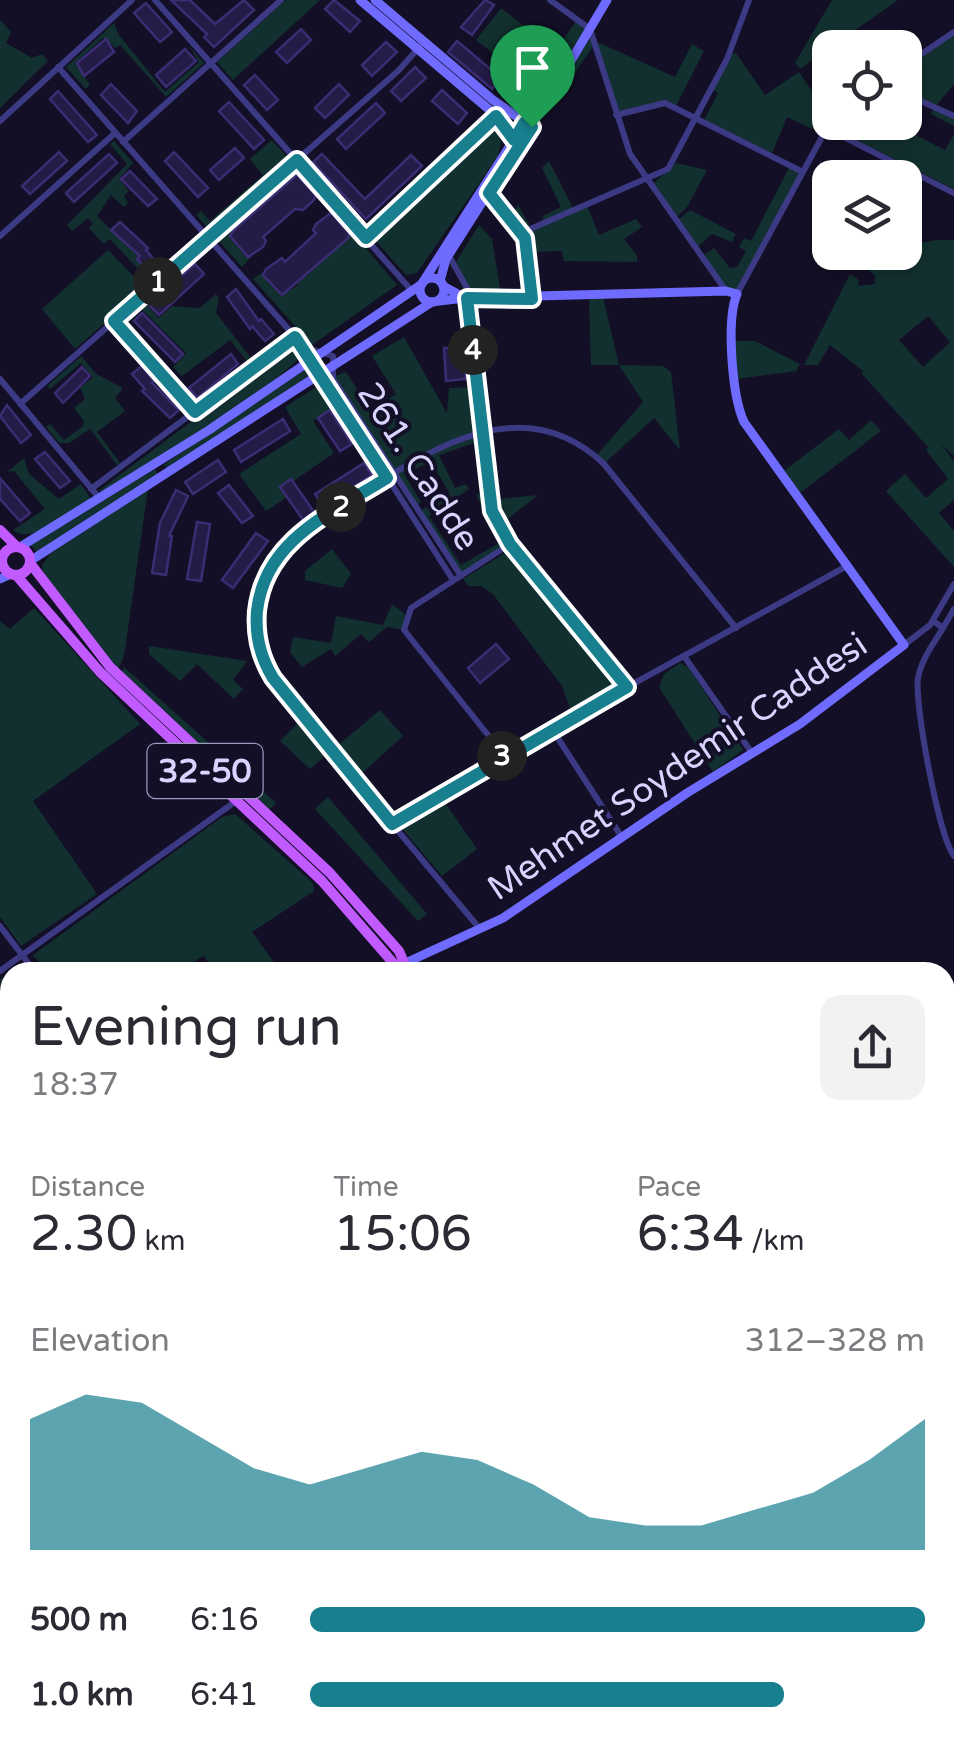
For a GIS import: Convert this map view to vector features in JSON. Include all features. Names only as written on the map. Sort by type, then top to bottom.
[{"type":"main road","points":[[360,0],[529,124]]},
{"type":"main road","points":[[374,0],[496,116],[517,143]]},
{"type":"main road","points":[[419,286],[556,86],[607,0]]},
{"type":"main road","points":[[468,299],[441,284],[433,278],[419,286],[100,500],[19,547],[9,548],[1,558],[4,568],[9,576],[25,571],[30,562],[442,296],[441,284],[440,269],[517,143]]},
{"type":"main road","points":[[419,286],[422,296],[434,302],[732,292],[741,416],[904,645]]},
{"type":"main road","points":[[0,530],[30,562]]},
{"type":"main road","name":"32-50","points":[[30,562],[110,667],[319,862],[398,962]]},
{"type":"main road","name":"32-50","points":[[9,576],[112,684],[322,881],[397,962]]},
{"type":"main road","name":"Mehmet Soydemir Caddesi","points":[[417,962],[480,930],[800,724],[904,645]]},
{"type":"street","points":[[0,121],[132,0]]},
{"type":"street","points":[[156,0],[366,238],[419,286]]},
{"type":"street","points":[[123,142],[280,0]]},
{"type":"street","points":[[550,0],[590,29],[616,115],[646,181],[732,292],[820,140]]},
{"type":"street","points":[[522,233],[646,181],[670,167],[726,59],[749,0]]},
{"type":"street","points":[[922,54],[954,32]]},
{"type":"street","points":[[20,404],[421,46]]},
{"type":"street","name":"261. Cadde","points":[[58,68],[304,347],[457,578]]},
{"type":"street","points":[[922,102],[954,116]]},
{"type":"street","points":[[616,115],[663,103],[803,172]]},
{"type":"street","points":[[366,238],[496,116]]},
{"type":"street","points":[[0,236],[115,132]]},
{"type":"street","points":[[856,140],[954,193]]},
{"type":"street","points":[[489,193],[522,233],[532,299]]},
{"type":"street","points":[[448,254],[468,299],[492,511],[510,544],[627,687]]},
{"type":"street","points":[[114,321],[195,412]]},
{"type":"street","points":[[91,489],[295,337]]},
{"type":"street","name":"261. Cadde","points":[[304,347],[334,356],[332,378],[390,475]]},
{"type":"street","points":[[0,380],[100,500]]},
{"type":"street","points":[[480,930],[273,678],[260,651],[257,620],[266,574],[286,546],[446,442],[482,432],[542,431],[588,450],[604,464],[736,628]]},
{"type":"street","points":[[504,755],[404,630],[408,610],[510,544]]},
{"type":"street","points":[[392,824],[504,755],[848,565]]},
{"type":"street","name":"Mehmet Soydemir Caddesi","points":[[904,645],[933,621],[954,584]]},
{"type":"street","points":[[954,609],[925,658],[917,685],[942,832],[954,856]]},
{"type":"street","points":[[933,621],[943,628]]},
{"type":"street","points":[[684,656],[752,753]]},
{"type":"street","points":[[552,729],[621,836]]},
{"type":"street","points":[[12,962],[237,800]]},
{"type":"street","points":[[0,926],[27,962]]},
{"type":"green space","points":[[286,0],[320,0],[233,80],[217,62]]},
{"type":"green space","points":[[832,0],[898,0],[855,30],[814,30]]},
{"type":"green space","points":[[501,8],[528,29],[503,61],[476,40]]},
{"type":"green space","points":[[0,20],[11,32],[6,43],[32,58],[42,54],[48,61],[0,108]]},
{"type":"green space","points":[[577,20],[590,29],[593,40],[675,77],[692,44],[704,51],[675,108],[666,104],[616,115],[594,45],[561,93],[556,86],[531,105],[513,109]]},
{"type":"green space","points":[[114,23],[119,35],[165,92],[199,62],[189,46],[204,63],[166,97],[120,45],[116,48],[103,38],[75,63],[90,85],[86,89],[66,67]]},
{"type":"green space","points":[[812,34],[812,61],[800,69],[795,63]]},
{"type":"green space","points":[[954,35],[954,84],[935,107],[954,116],[954,126],[931,114],[934,108],[922,102],[922,57]]},
{"type":"green space","points":[[736,53],[765,95],[799,72],[812,91],[812,129],[787,117],[771,156],[703,122],[718,93],[712,89],[728,54]]},
{"type":"green space","points":[[494,125],[501,142],[498,156],[417,273],[406,275],[374,239]]},
{"type":"green space","points":[[954,134],[954,189],[922,173],[922,160],[896,160],[856,140],[922,138],[945,150]]},
{"type":"green space","points":[[272,140],[290,160],[212,227],[207,227],[196,215],[201,211],[210,221],[263,175],[250,159]]},
{"type":"green space","points":[[114,141],[133,163],[119,179],[129,191],[124,196],[128,203],[124,207],[111,195],[97,216],[138,256],[136,259],[150,274],[161,265],[166,269],[151,283],[110,239],[104,244],[89,228],[93,224],[88,218],[72,231],[67,225],[127,164],[110,144]]},
{"type":"green space","points":[[549,161],[574,210],[587,206],[599,235],[636,219],[642,227],[624,239],[637,262],[564,261],[562,251],[528,252],[511,216],[518,205],[531,228],[543,224],[543,216],[561,207],[542,168]]},
{"type":"green space","points":[[676,163],[707,170],[687,207],[677,217],[654,183]]},
{"type":"green space","points":[[790,166],[803,172],[737,294],[726,291],[701,257],[714,248],[730,268],[737,267],[746,251],[739,247],[744,238],[751,241]]},
{"type":"green space","points":[[296,167],[316,190],[298,174],[291,177],[251,213],[255,218],[242,222],[229,237],[247,258],[253,255],[242,267],[218,240],[219,235]]},
{"type":"green space","points":[[333,209],[397,285],[312,345],[253,279],[266,270],[262,275],[281,296],[298,285],[304,271],[308,275],[351,234],[332,213],[326,215]]},
{"type":"green space","points":[[690,210],[736,234],[732,242],[712,234],[695,249],[675,222]]},
{"type":"green space","points":[[479,225],[492,239],[501,295],[470,293],[456,262]]},
{"type":"green space","points":[[954,240],[954,456],[941,444],[954,461],[954,500],[939,513],[954,531],[954,567],[886,491],[905,474],[926,498],[948,479],[926,450],[928,447],[863,371],[830,345],[818,365],[804,365],[850,274],[859,280],[858,286],[875,284],[875,276],[868,270],[922,270],[922,243]],"holes":[[[928,316],[950,342],[923,367],[899,340]]]},
{"type":"green space","points":[[108,250],[145,288],[75,349],[42,309]]},
{"type":"green space","points":[[216,294],[216,313],[254,362],[250,365],[230,340],[182,376],[173,367],[186,353],[142,310],[132,320],[127,315],[143,301],[159,318],[172,306],[200,308]]},
{"type":"green space","points":[[603,297],[619,365],[591,365],[589,298]]},
{"type":"green space","points":[[404,337],[447,413],[449,388],[477,387],[487,482],[480,480],[474,443],[439,455],[455,488],[466,484],[469,489],[429,516],[461,565],[501,542],[476,495],[488,490],[490,500],[538,495],[499,526],[510,544],[461,576],[419,512],[449,492],[431,462],[404,474],[421,502],[416,507],[332,377],[346,372],[371,410],[396,394],[372,356]]},
{"type":"green space","points":[[733,341],[755,341],[800,364],[796,371],[736,379]]},
{"type":"green space","points":[[292,346],[298,352],[297,360],[261,390],[198,434],[97,492]]},
{"type":"green space","points":[[81,356],[96,374],[123,388],[115,398],[125,411],[97,432],[120,463],[117,465],[90,429],[69,443],[59,443],[46,427],[50,424],[64,440],[83,426],[84,421],[74,408],[85,399],[80,388],[93,377],[81,363],[50,389],[47,386]]},
{"type":"green space","points":[[619,365],[663,366],[671,372],[680,450],[654,418],[604,464],[596,456],[643,402]]},
{"type":"green space","points":[[305,370],[308,376],[168,468],[163,465]]},
{"type":"green space","points":[[324,382],[339,403],[313,421],[334,453],[282,489],[287,497],[266,511],[239,474],[301,434],[285,407]]},
{"type":"green space","points":[[871,420],[881,431],[796,496],[780,474],[839,429],[849,440]]},
{"type":"green space","points":[[24,458],[29,474],[59,499],[81,484],[91,499],[31,534],[13,530],[45,509],[14,471],[7,472]]},
{"type":"green space","points":[[155,469],[158,474],[37,552],[31,545]]},
{"type":"green space","points":[[148,489],[124,656],[118,670],[43,577],[42,565],[50,554]]},
{"type":"green space","points":[[332,549],[351,574],[342,588],[305,580],[305,571]]},
{"type":"green space","points":[[510,550],[620,683],[619,688],[572,714],[562,686],[493,594],[481,586],[468,586],[463,579]]},
{"type":"green space","points":[[392,604],[406,615],[404,630],[387,627],[369,642],[361,634],[335,656],[331,649],[302,667],[290,652],[293,637],[331,643],[336,616],[383,625]]},
{"type":"green space","points":[[34,608],[140,724],[33,801],[97,894],[21,946],[0,917],[0,621],[10,629]]},
{"type":"green space","points":[[149,646],[247,661],[233,680],[243,689],[234,699],[197,664],[180,681],[149,654]]},
{"type":"green space","points":[[680,663],[688,667],[743,750],[713,772],[659,687],[664,674]]},
{"type":"green space","points":[[124,667],[276,803],[267,812],[119,676]]},
{"type":"green space","points":[[380,710],[403,736],[360,775],[336,747]]},
{"type":"green space","points":[[303,718],[331,751],[310,769],[280,741]]},
{"type":"green space","points":[[328,797],[427,914],[418,921],[315,809]]},
{"type":"green space","points":[[441,797],[477,849],[442,876],[399,825]]},
{"type":"green space","points":[[235,814],[313,883],[314,891],[252,932],[274,962],[208,962],[204,956],[193,962],[39,962],[33,955],[222,817]]},
{"type":"building","points":[[171,0],[190,0],[215,24],[244,0],[254,10],[214,47],[204,37],[207,34]]},
{"type":"building","points":[[334,0],[360,21],[350,32],[325,9]]},
{"type":"building","points":[[485,0],[494,5],[472,35],[461,27]]},
{"type":"building","points":[[146,3],[172,32],[160,42],[134,13]]},
{"type":"building","points":[[301,29],[311,40],[287,63],[276,52]]},
{"type":"building","points":[[106,39],[114,52],[84,76],[77,63]]},
{"type":"building","points":[[540,40],[548,46],[526,76],[515,68]]},
{"type":"building","points":[[457,41],[501,78],[492,89],[448,52]]},
{"type":"building","points":[[386,42],[397,52],[372,76],[362,65]]},
{"type":"building","points":[[185,49],[196,61],[166,87],[156,75]]},
{"type":"building","points":[[415,67],[426,78],[401,101],[391,91]]},
{"type":"building","points":[[255,75],[278,100],[267,110],[244,85]]},
{"type":"building","points":[[111,84],[137,111],[128,123],[101,95]]},
{"type":"building","points":[[339,84],[349,95],[325,118],[315,108]]},
{"type":"building","points":[[442,90],[467,113],[458,124],[432,101]]},
{"type":"building","points":[[58,91],[97,135],[88,142],[50,99]]},
{"type":"building","points":[[229,102],[264,140],[254,149],[219,111]]},
{"type":"building","points":[[376,103],[385,113],[346,149],[337,139]]},
{"type":"building","points":[[235,148],[244,158],[219,180],[210,170]]},
{"type":"building","points":[[59,152],[67,161],[30,194],[22,186]]},
{"type":"building","points":[[174,152],[208,188],[198,197],[165,161]]},
{"type":"building","points":[[109,154],[117,163],[74,202],[66,193]]},
{"type":"building","points":[[322,154],[365,199],[411,155],[422,166],[366,219],[313,162]]},
{"type":"building","points":[[130,171],[157,199],[148,206],[121,179]]},
{"type":"building","points":[[297,175],[316,196],[303,210],[295,209],[263,237],[263,247],[248,257],[230,236]]},
{"type":"building","points":[[331,213],[350,234],[282,295],[263,275],[266,269],[282,258],[285,262],[316,233],[316,224]]},
{"type":"building","points":[[120,222],[148,248],[159,265],[150,273],[137,259],[140,256],[111,230]]},
{"type":"building","points":[[195,264],[204,274],[159,315],[149,305]]},
{"type":"building","points":[[236,289],[259,321],[274,334],[265,341],[252,326],[250,329],[227,297]]},
{"type":"building","points":[[142,313],[183,354],[175,362],[134,321]]},
{"type":"building","points":[[463,347],[466,379],[446,381],[444,348]]},
{"type":"building","points":[[231,354],[238,364],[197,398],[189,388]]},
{"type":"building","points":[[142,366],[152,383],[179,410],[170,418],[142,391],[145,389],[132,374]]},
{"type":"building","points":[[82,367],[90,376],[63,403],[55,393]]},
{"type":"building","points":[[7,405],[31,435],[21,443],[0,416]]},
{"type":"building","points":[[330,410],[352,444],[340,451],[318,418]]},
{"type":"building","points":[[283,419],[290,431],[241,462],[234,450]]},
{"type":"building","points":[[45,452],[70,481],[60,488],[35,459]]},
{"type":"building","points":[[218,460],[226,472],[193,494],[185,482]]},
{"type":"building","points":[[364,463],[372,475],[323,506],[315,494]]},
{"type":"building","points":[[0,478],[30,513],[20,521],[0,499]]},
{"type":"building","points":[[291,479],[314,512],[303,520],[280,487]]},
{"type":"building","points":[[229,485],[253,516],[242,523],[218,493]]},
{"type":"building","points":[[176,490],[188,496],[169,536],[166,575],[152,573],[160,523]]},
{"type":"building","points":[[197,522],[210,524],[201,581],[187,579]]},
{"type":"building","points":[[256,533],[268,541],[233,588],[222,580]]},
{"type":"building","points":[[496,644],[509,659],[480,683],[468,668]]},
{"type":"route","points":[[496,116],[514,140],[525,122],[532,127],[489,193],[525,238],[532,299],[467,298],[490,500],[497,523],[510,544],[627,687],[504,755],[392,824],[273,678],[260,651],[257,620],[266,574],[286,546],[302,531],[387,478],[295,337],[195,412],[114,321],[297,160],[366,238],[496,116]]}]
